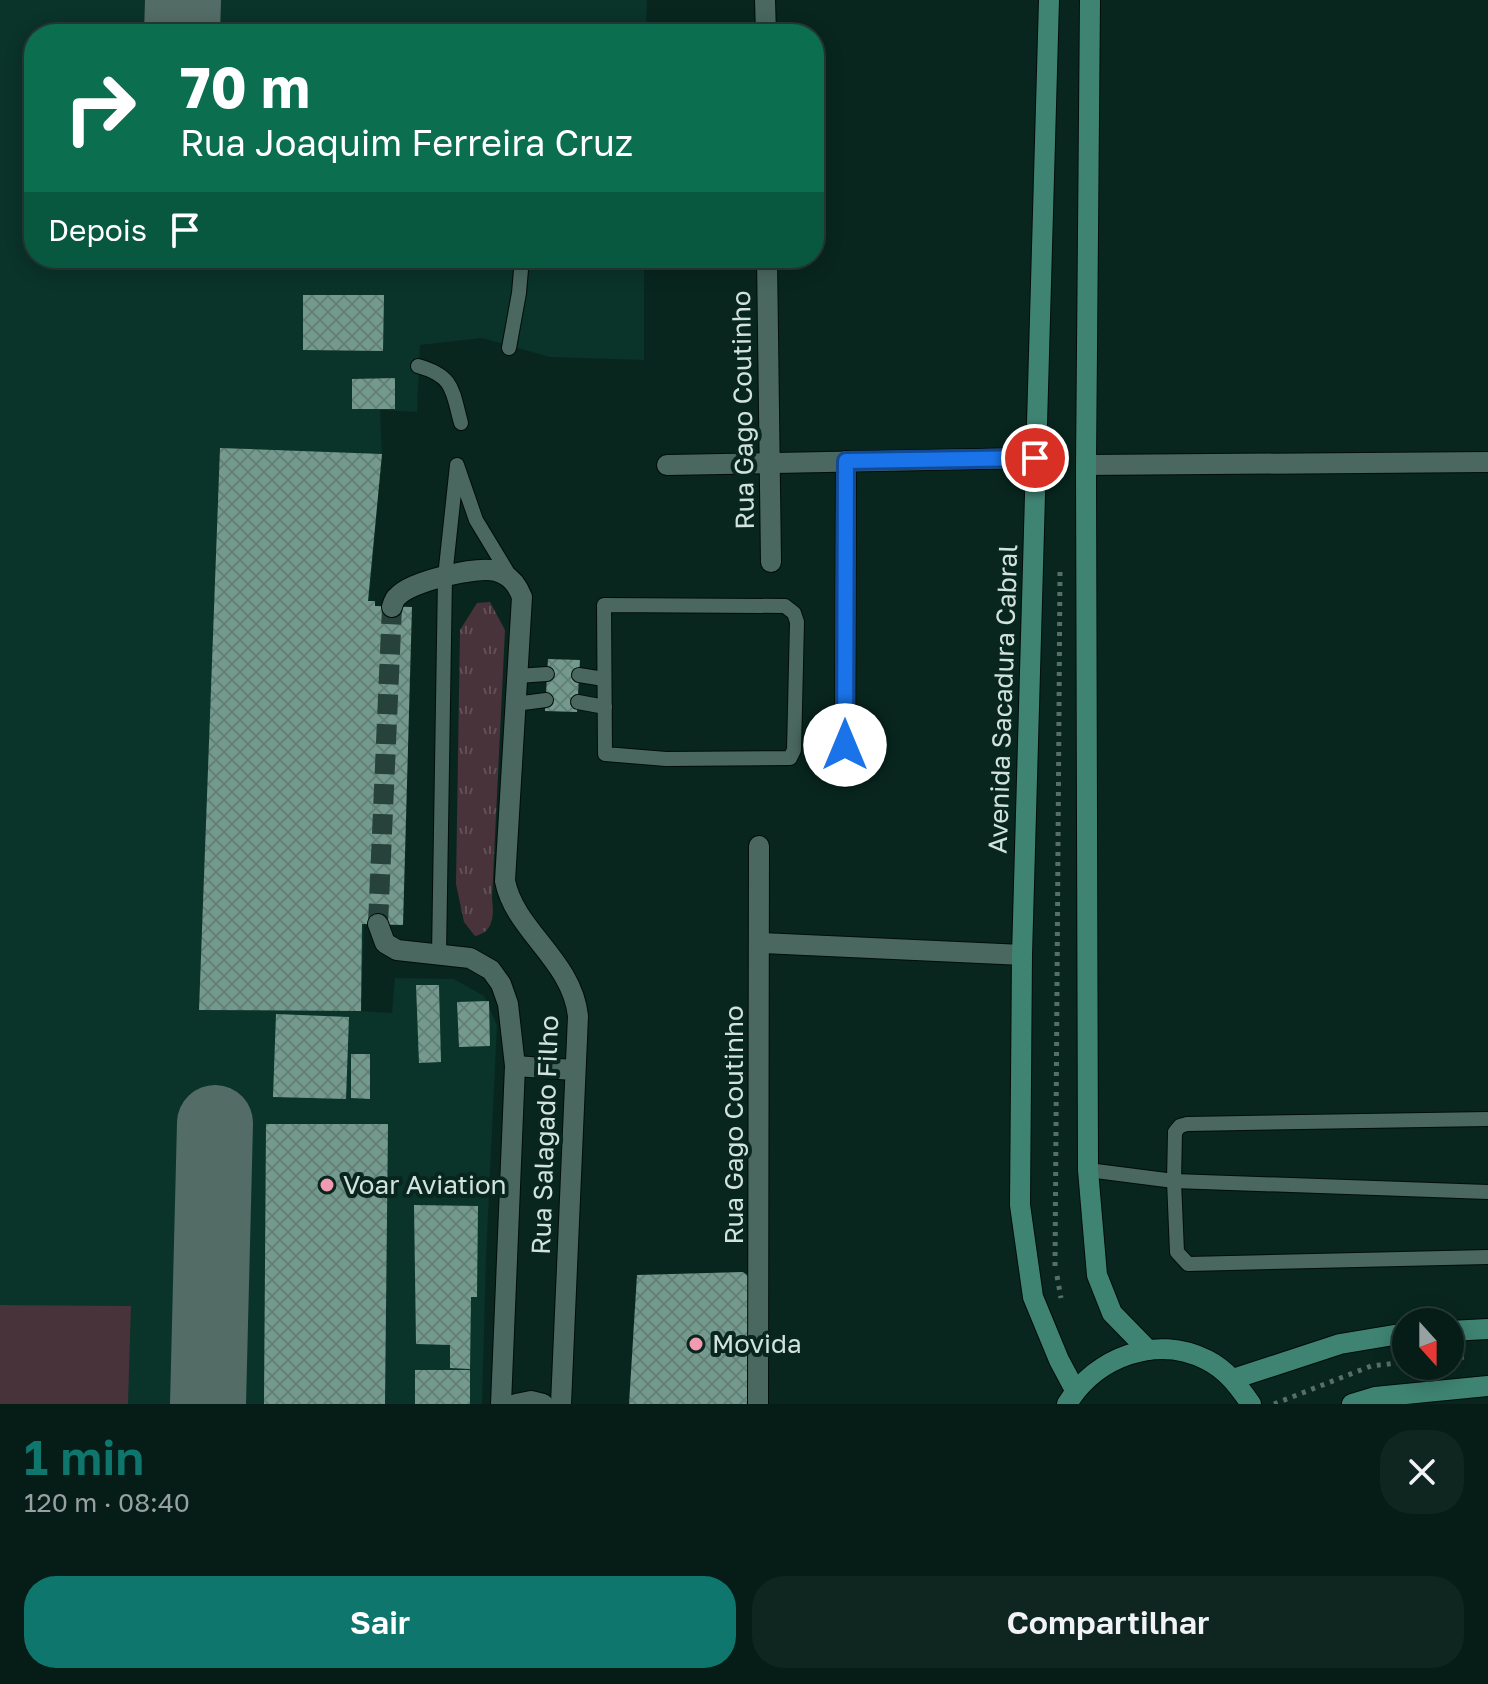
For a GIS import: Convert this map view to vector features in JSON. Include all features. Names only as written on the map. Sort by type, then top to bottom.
[{"type":"street","points":[[765,0],[766,24]]},
{"type":"street","name":"Avenida Sacadura Cabral","points":[[1049,0],[1022,955],[1020,1205],[1033,1297],[1071,1397]]},
{"type":"street","points":[[1090,0],[1086,465],[1088,1170],[1097,1275],[1112,1313],[1148,1350]]},
{"type":"street","name":"Rua Gago Coutinho","points":[[767,268],[771,562]]},
{"type":"street","points":[[667,465],[1035,458]]},
{"type":"street","points":[[845,777],[846,461]]},
{"type":"street","points":[[1086,465],[1488,462]]},
{"type":"street","points":[[392,607],[396,596],[410,588],[445,577],[485,569],[499,571],[511,578]]},
{"type":"street","name":"Rua Salagado Filho","points":[[511,578],[522,597],[505,881],[512,902],[568,980],[576,997],[578,1016],[561,1404]]},
{"type":"street","name":"Rua Gago Coutinho","points":[[758,1404],[759,846]]},
{"type":"street","name":"Rua Salagado Filho","points":[[378,924],[385,943],[397,950],[470,958],[491,970],[501,984],[508,1004],[515,1066],[501,1404]]},
{"type":"street","points":[[760,943],[1022,955]]},
{"type":"street","points":[[515,1066],[574,1070]]},
{"type":"street","points":[[1464,1330],[1488,1329]]},
{"type":"street","points":[[1233,1379],[1340,1344],[1392,1335]]},
{"type":"street","points":[[1071,1397],[1096,1370],[1120,1356],[1148,1350],[1179,1351],[1208,1361],[1233,1379],[1251,1404]]},
{"type":"street","points":[[1352,1404],[1375,1397],[1488,1386]]},
{"type":"street","points":[[516,1404],[531,1401],[543,1404]]},
{"type":"lane","points":[[509,348],[521,268]]},
{"type":"lane","points":[[418,366],[446,377],[461,423]]},
{"type":"lane","points":[[439,955],[445,577],[457,465],[476,520],[511,578]]},
{"type":"lane","points":[[604,605],[785,606],[794,613],[797,622],[794,750],[790,758],[728,760],[605,754],[605,707],[604,605]]},
{"type":"lane","points":[[517,676],[547,674]]},
{"type":"lane","points":[[579,675],[604,679]]},
{"type":"lane","points":[[515,704],[546,700]]},
{"type":"lane","points":[[578,702],[605,707]]},
{"type":"lane","points":[[1488,1119],[1187,1124],[1175,1132],[1174,1181],[1177,1252],[1188,1264],[1488,1257]]},
{"type":"lane","points":[[1088,1170],[1174,1181],[1488,1192]]},
{"type":"path","points":[[1060,564],[1054,1235],[1055,1269],[1064,1310]]},
{"type":"path","points":[[1276,1403],[1371,1366],[1392,1364]]},
{"type":"shaded area","points":[[0,0],[647,0],[646,24],[24,24],[24,268],[644,268],[644,360],[550,357],[482,338],[420,345],[417,412],[380,410],[382,454],[369,601],[375,601],[375,606],[361,1011],[392,1013],[395,978],[454,979],[484,996],[497,1025],[482,1404],[0,1404]]},
{"type":"green space","points":[[490,602],[505,630],[493,910],[486,931],[475,936],[464,922],[456,884],[460,630],[477,603]]},
{"type":"green space","points":[[0,1305],[131,1306],[128,1404],[0,1404]]},
{"type":"building","points":[[303,295],[384,295],[383,351],[303,350]]},
{"type":"building","points":[[395,378],[395,409],[352,409],[352,379]]},
{"type":"building","points":[[220,448],[382,454],[368,601],[375,601],[375,606],[412,607],[403,925],[362,924],[361,1011],[199,1010]]},
{"type":"building","points":[[548,659],[580,660],[577,712],[545,711]]},
{"type":"building","points":[[416,985],[439,985],[441,1062],[419,1063]]},
{"type":"building","points":[[489,1001],[490,1046],[459,1047],[457,1002]]},
{"type":"building","points":[[276,1014],[349,1017],[346,1099],[273,1097]]},
{"type":"building","points":[[351,1054],[370,1054],[370,1099],[351,1098]]},
{"type":"building","points":[[266,1124],[388,1124],[385,1404],[264,1404]]},
{"type":"building","points":[[414,1205],[478,1206],[477,1297],[471,1297],[470,1369],[450,1368],[450,1345],[416,1344]]},
{"type":"building","name":"Movida","points":[[743,1272],[759,1284],[758,1404],[629,1404],[637,1275]]},
{"type":"building","points":[[415,1370],[470,1370],[470,1404],[415,1404]]},
{"type":"taxiway","points":[[182,24],[183,0]]},
{"type":"taxiway","points":[[208,1404],[215,1123]]},
{"type":"tunnel","points":[[378,924],[392,607]]},
{"type":"place","name":"Voar Aviation","points":[[327,1185]]},
{"type":"place","name":"Movida","points":[[696,1344]]},
{"type":"route","points":[[845,745],[846,461],[1035,458]]}]
